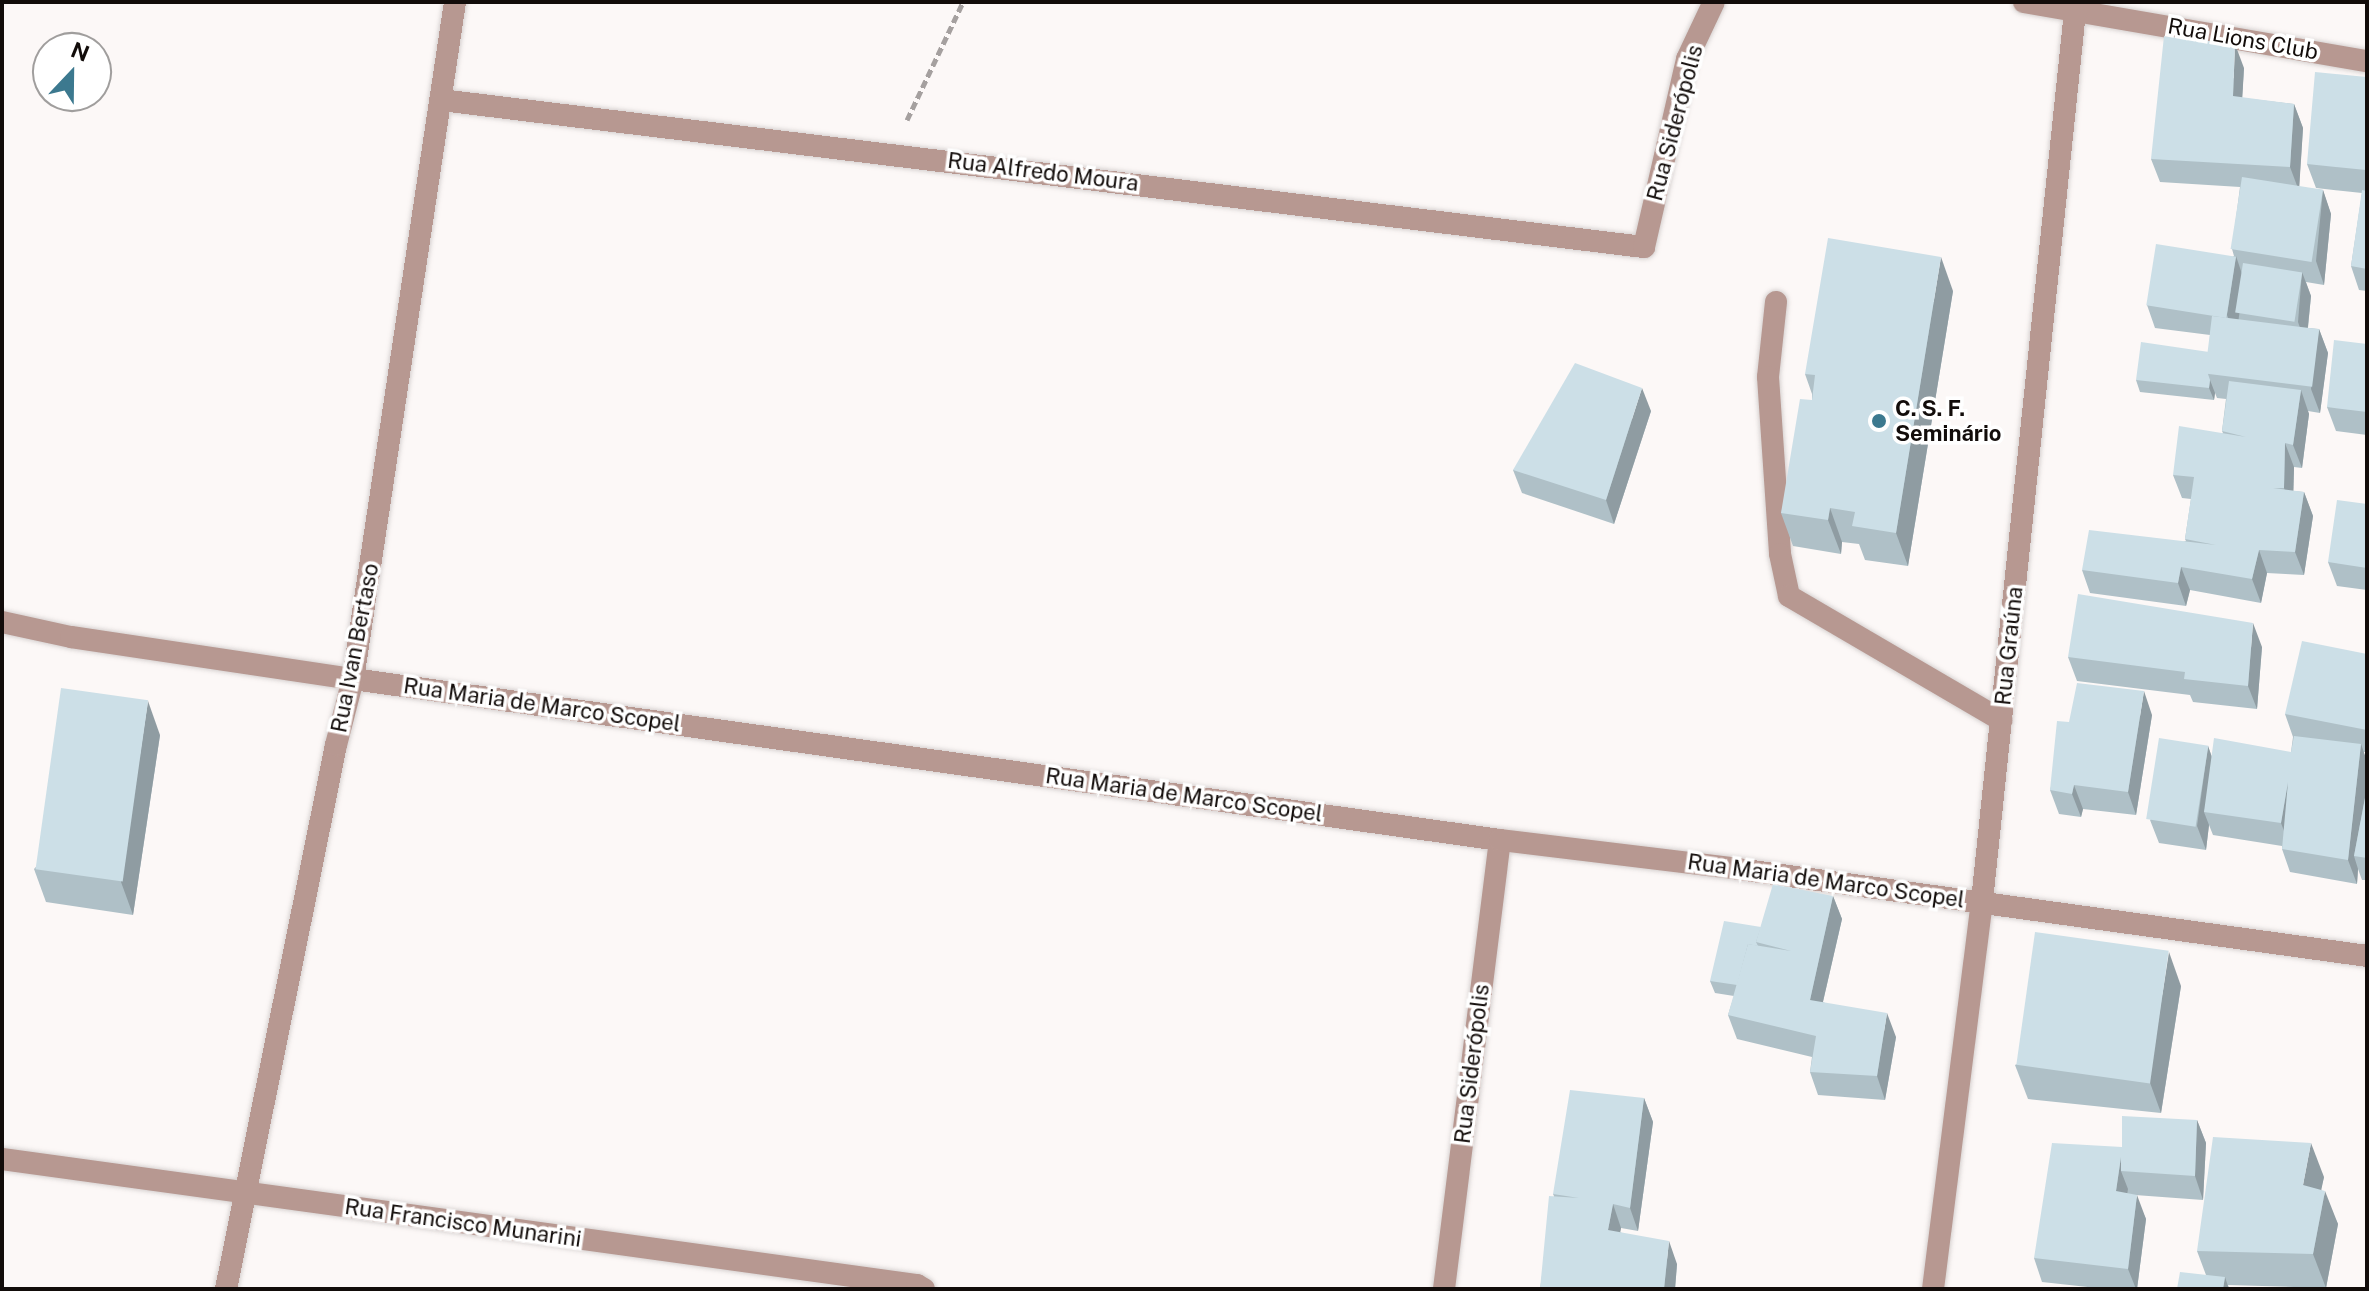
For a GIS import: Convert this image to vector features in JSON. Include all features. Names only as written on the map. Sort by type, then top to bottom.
[{"type":"street","name":"Rua Ivan Bertaso","points":[[226,1289],[336,745],[353,679],[455,2]]},
{"type":"street","name":"Rua Siderópolis","points":[[1644,247],[1687,59],[1714,2]]},
{"type":"street","name":"Rua Lions Club","points":[[2024,2],[2076,6],[2367,61]]},
{"type":"street","name":"Rua Graúna","points":[[1933,1289],[1982,901],[2076,6]]},
{"type":"street","name":"Rua Alfredo Moura","points":[[441,100],[1644,247]]},
{"type":"street","points":[[1776,302],[1768,377],[1780,554],[1789,596],[2001,720]]},
{"type":"street","name":"Rua Maria de Marco Scopel","points":[[2,622],[71,637],[353,679],[1500,840],[1982,901],[2367,956]]},
{"type":"street","name":"Rua Siderópolis","points":[[1444,1289],[1500,840]]},
{"type":"street","name":"Rua Francisco Munarini","points":[[2,1159],[902,1282],[924,1289]]},
{"type":"path","points":[[891,154],[963,2]]},
{"type":"building","points":[[2164,36],[2235,44],[2233,96],[2294,104],[2290,167],[2151,159]]},
{"type":"building","points":[[2315,72],[2367,77],[2367,188],[2366,170],[2307,164]]},
{"type":"building","points":[[2242,177],[2323,190],[2312,262],[2231,249]]},
{"type":"building","points":[[2362,190],[2367,191],[2367,269],[2351,266]]},
{"type":"building","name":"C. S. F. Seminário","points":[[1828,238],[1941,257],[1896,533],[1852,526],[1855,512],[1830,508],[1828,520],[1781,513],[1800,399],[1812,400],[1815,375],[1805,374]]},
{"type":"building","points":[[2156,244],[2236,257],[2226,318],[2146,305]]},
{"type":"building","points":[[2243,263],[2302,272],[2294,322],[2235,312]]},
{"type":"building","points":[[2212,316],[2319,329],[2312,387],[2205,374]]},
{"type":"building","points":[[2334,340],[2367,344],[2367,412],[2327,407]]},
{"type":"building","points":[[2141,342],[2209,352],[2209,388],[2136,380]]},
{"type":"building","points":[[1575,363],[1642,388],[1606,500],[1513,470]]},
{"type":"building","points":[[2229,381],[2301,390],[2293,445],[2285,443],[2284,488],[2273,488],[2304,492],[2295,552],[2259,550],[2252,579],[2181,567],[2178,583],[2082,570],[2089,530],[2216,545],[2185,539],[2194,477],[2173,475],[2179,426],[2246,437],[2222,431]]},
{"type":"building","points":[[2337,500],[2367,504],[2367,568],[2328,562]]},
{"type":"building","points":[[2078,594],[2253,623],[2248,686],[2184,679],[2185,672],[2068,657]]},
{"type":"building","points":[[2302,641],[2367,654],[2367,730],[2285,714]]},
{"type":"building","points":[[2077,683],[2144,691],[2128,792],[2074,785],[2072,794],[2050,790],[2057,721],[2069,722]]},
{"type":"building","points":[[61,688],[148,700],[123,881],[36,869]]},
{"type":"building","points":[[2294,736],[2361,744],[2348,860],[2282,849],[2288,782],[2281,823],[2204,812],[2214,738],[2291,752]]},
{"type":"building","points":[[2159,738],[2208,746],[2196,827],[2146,819]]},
{"type":"building","points":[[2367,787],[2367,858],[2354,856]]},
{"type":"building","points":[[1773,884],[1833,896],[1810,1000],[1887,1013],[1877,1076],[1810,1072],[1816,1036],[1728,1015],[1748,944],[1791,951],[1756,942]]},
{"type":"building","points":[[1724,921],[1761,927],[1756,942],[1758,946],[1748,944],[1737,985],[1710,981]]},
{"type":"building","points":[[2035,932],[2169,951],[2150,1083],[2016,1065]]},
{"type":"building","points":[[1570,1090],[1644,1098],[1630,1208],[1613,1204],[1608,1230],[1669,1241],[1664,1289],[1540,1289],[1549,1196],[1579,1198],[1553,1194]]},
{"type":"building","points":[[2122,1116],[2197,1120],[2195,1176],[2121,1171],[2121,1157],[2116,1191],[2137,1195],[2128,1269],[2034,1258],[2052,1143],[2122,1147]]},
{"type":"building","points":[[2213,1137],[2311,1143],[2303,1185],[2325,1191],[2313,1254],[2197,1251]]},
{"type":"building","points":[[2180,1272],[2225,1277],[2223,1289],[2177,1289]]},
{"type":"place","name":"C. S. F. Seminário","points":[[1879,421]]}]
